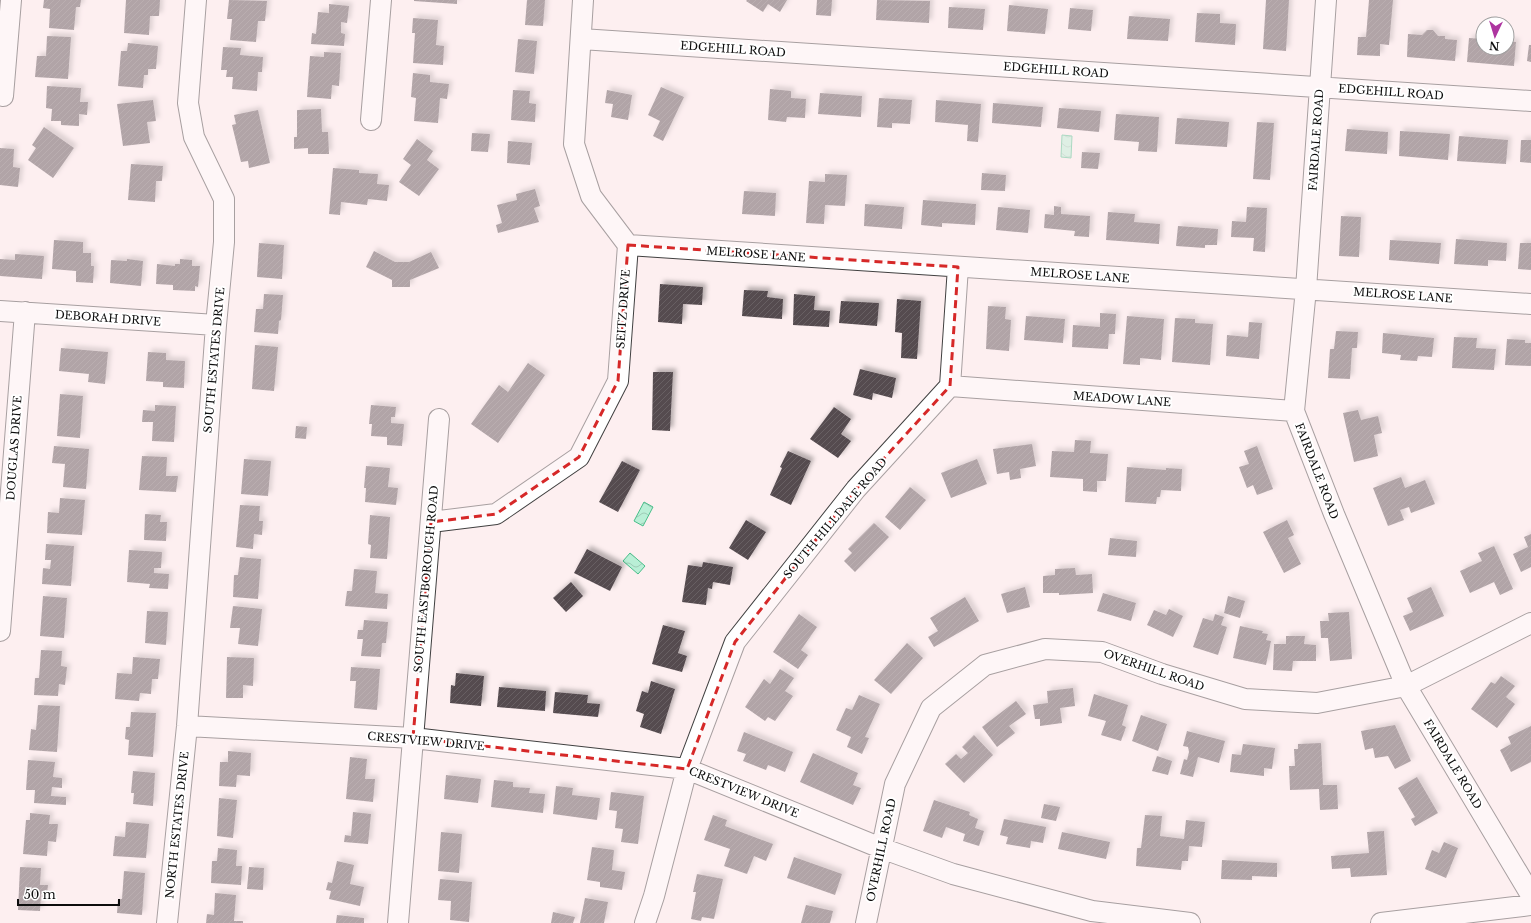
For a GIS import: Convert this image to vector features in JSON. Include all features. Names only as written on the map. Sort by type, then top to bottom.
[{"type":"street","points":[[4,96],[11,0]]},
{"type":"street","name":"SOUTH ESTATES DRIVE","points":[[187,726],[216,325],[224,242],[224,199],[194,137],[188,103],[196,0]]},
{"type":"street","points":[[371,120],[381,0]]},
{"type":"street","points":[[583,0],[574,144],[591,196],[628,245]]},
{"type":"street","name":"FAIRDALE ROAD","points":[[1326,0],[1306,289],[1294,411],[1334,514],[1406,686],[1531,895]]},
{"type":"street","name":"EDGEHILL ROAD","points":[[581,39],[1531,101]]},
{"type":"street","name":"MELROSE LANE","points":[[628,245],[1531,304]]},
{"type":"street","name":"SEITZ DRIVE","points":[[431,522],[496,514],[579,457],[618,381],[628,245]]},
{"type":"street","points":[[950,386],[958,267]]},
{"type":"street","name":"DEBORAH DRIVE","points":[[0,311],[216,325]]},
{"type":"street","name":"DOUGLAS DRIVE","points":[[0,631],[25,312]]},
{"type":"street","name":"MEADOW LANE","points":[[950,386],[1294,411]]},
{"type":"street","name":"SOUTH HILLDALE ROAD","points":[[645,923],[654,896],[687,769],[735,642],[856,489],[950,386]]},
{"type":"street","name":"SOUTH EASTBOROUGH ROAD","points":[[398,923],[439,419]]},
{"type":"street","name":"OVERHILL ROAD","points":[[866,923],[895,784],[930,708],[985,665],[1046,649],[1102,652],[1162,674],[1245,699],[1317,703],[1406,686],[1531,623]]},
{"type":"street","name":"CRESTVIEW DRIVE","points":[[187,726],[413,738],[687,769],[881,848],[953,874],[1092,911],[1190,923]]},
{"type":"street","name":"NORTH ESTATES DRIVE","points":[[168,923],[187,726]]},
{"type":"street","points":[[1381,923],[1531,905]]},
{"type":"highlighted area","points":[[628,245],[958,267],[950,386],[856,489],[735,642],[687,769],[413,738],[431,522],[496,514],[579,457],[618,381]]},
{"type":"water","points":[[1062,135],[1072,136],[1071,158],[1061,157]]},
{"type":"water","points":[[644,502],[653,507],[643,526],[634,521]]},
{"type":"water","points":[[630,553],[645,566],[638,574],[623,561]]},
{"type":"building","points":[[44,0],[81,0],[80,7],[76,7],[74,30],[49,28],[50,9],[43,8]]},
{"type":"building","points":[[126,0],[160,0],[159,16],[150,16],[149,35],[124,33]]},
{"type":"building","points":[[229,0],[267,1],[265,21],[258,21],[256,42],[230,40],[232,19],[227,19]]},
{"type":"building","points":[[457,0],[457,4],[414,1]]},
{"type":"building","points":[[527,0],[545,0],[543,26],[525,25]]},
{"type":"building","points":[[787,0],[780,12],[768,4],[763,12],[746,1]]},
{"type":"building","points":[[817,0],[832,0],[831,16],[816,15]]},
{"type":"building","points":[[877,0],[930,1],[929,23],[876,20]]},
{"type":"building","points":[[1266,0],[1289,0],[1286,51],[1263,49]]},
{"type":"building","points":[[1369,0],[1393,0],[1389,45],[1380,44],[1380,56],[1357,55],[1358,37],[1366,37]]},
{"type":"building","points":[[329,4],[349,6],[347,23],[341,22],[341,33],[345,34],[344,46],[311,44],[312,33],[316,34],[318,12],[329,13]]},
{"type":"building","points":[[1009,5],[1048,9],[1045,34],[1007,31]]},
{"type":"building","points":[[949,7],[985,9],[983,30],[948,28]]},
{"type":"building","points":[[1070,8],[1093,10],[1091,31],[1068,29]]},
{"type":"building","points":[[1197,13],[1220,14],[1220,23],[1236,24],[1235,45],[1195,42]]},
{"type":"building","points":[[1129,16],[1170,19],[1168,41],[1127,39]]},
{"type":"building","points":[[413,18],[438,20],[436,45],[444,46],[443,65],[413,63],[415,33],[412,33]]},
{"type":"building","points":[[1427,30],[1433,30],[1438,36],[1445,36],[1445,39],[1457,40],[1455,61],[1407,57],[1408,34],[1422,35]]},
{"type":"building","points":[[47,36],[71,37],[68,79],[35,77],[37,56],[46,56]]},
{"type":"building","points":[[1469,38],[1475,38],[1475,56],[1515,56],[1514,66],[1467,62]]},
{"type":"building","points":[[518,39],[537,41],[534,74],[515,72]]},
{"type":"building","points":[[128,43],[158,46],[156,69],[148,69],[148,75],[144,75],[143,88],[118,86],[121,51],[127,51]]},
{"type":"building","points":[[1529,45],[1531,45],[1531,62],[1527,61]]},
{"type":"building","points":[[223,47],[241,48],[240,55],[263,57],[262,72],[258,72],[257,91],[232,89],[233,77],[226,77],[227,70],[221,70]]},
{"type":"building","points":[[324,52],[341,53],[339,86],[332,85],[331,99],[307,97],[310,56],[324,57]]},
{"type":"building","points":[[413,73],[430,75],[430,82],[449,84],[447,99],[440,98],[438,123],[414,121],[416,98],[411,97]]},
{"type":"building","points":[[47,86],[81,88],[80,102],[88,102],[87,115],[79,114],[79,126],[61,125],[61,121],[51,121],[52,109],[46,108]]},
{"type":"building","points":[[661,87],[684,97],[663,141],[653,136],[660,121],[648,115]]},
{"type":"building","points":[[770,89],[791,91],[791,98],[806,99],[805,118],[787,117],[786,122],[768,120]]},
{"type":"building","points":[[513,90],[530,91],[529,103],[536,104],[535,122],[511,120]]},
{"type":"building","points":[[607,90],[632,95],[628,120],[611,117],[613,104],[605,103]]},
{"type":"building","points":[[820,93],[862,96],[861,117],[818,114]]},
{"type":"building","points":[[879,98],[912,100],[910,124],[892,123],[892,128],[877,127]]},
{"type":"building","points":[[153,100],[156,121],[147,122],[150,143],[123,146],[117,104]]},
{"type":"building","points":[[936,100],[981,104],[978,142],[967,141],[968,125],[935,122]]},
{"type":"building","points":[[993,103],[1043,107],[1041,127],[992,123]]},
{"type":"building","points":[[1059,108],[1101,111],[1099,132],[1057,128]]},
{"type":"building","points":[[321,109],[322,132],[328,132],[329,154],[308,154],[308,148],[294,149],[294,137],[297,137],[297,110]]},
{"type":"building","points":[[258,110],[270,163],[249,168],[248,161],[241,162],[232,125],[236,124],[234,115]]},
{"type":"building","points":[[1116,114],[1159,117],[1157,152],[1138,151],[1139,142],[1114,140]]},
{"type":"building","points":[[1177,118],[1229,122],[1227,147],[1175,144]]},
{"type":"building","points":[[1257,122],[1274,123],[1270,180],[1253,179]]},
{"type":"building","points":[[44,127],[74,148],[53,178],[28,160],[36,148],[32,145]]},
{"type":"building","points":[[1347,129],[1388,132],[1387,154],[1345,151]]},
{"type":"building","points":[[1400,131],[1450,134],[1448,160],[1399,156]]},
{"type":"building","points":[[472,133],[490,134],[488,152],[471,151]]},
{"type":"building","points":[[1459,136],[1508,140],[1506,164],[1457,161]]},
{"type":"building","points":[[417,139],[433,151],[427,160],[439,169],[419,196],[399,182],[411,165],[403,159]]},
{"type":"building","points":[[1521,140],[1531,140],[1531,163],[1520,162]]},
{"type":"building","points":[[508,141],[532,143],[530,165],[507,163]]},
{"type":"building","points":[[0,148],[14,149],[13,167],[20,168],[18,187],[0,185]]},
{"type":"building","points":[[1082,152],[1100,153],[1098,169],[1081,168]]},
{"type":"building","points":[[131,164],[163,166],[162,181],[156,181],[155,202],[128,200]]},
{"type":"building","points":[[333,168],[359,170],[359,173],[378,174],[377,184],[389,185],[387,201],[368,199],[367,205],[341,202],[340,215],[329,214]]},
{"type":"building","points":[[982,173],[1006,175],[1005,191],[981,190]]},
{"type":"building","points":[[825,174],[847,175],[845,206],[825,205],[824,224],[806,223],[809,181],[825,182]]},
{"type":"building","points":[[535,189],[540,206],[534,208],[539,222],[498,233],[496,225],[502,223],[497,205],[517,200],[516,194]]},
{"type":"building","points":[[744,191],[776,193],[775,216],[742,214]]},
{"type":"building","points":[[923,200],[976,204],[975,225],[942,223],[942,227],[921,225]]},
{"type":"building","points":[[865,204],[904,207],[902,229],[864,226]]},
{"type":"building","points":[[1054,206],[1061,207],[1061,214],[1090,216],[1089,237],[1074,236],[1075,231],[1044,228],[1045,214],[1054,215]]},
{"type":"building","points":[[998,207],[1030,210],[1028,233],[996,230]]},
{"type":"building","points":[[1247,207],[1267,208],[1265,252],[1253,251],[1254,238],[1231,237],[1232,221],[1246,222]]},
{"type":"building","points":[[1108,212],[1135,214],[1134,222],[1160,224],[1159,244],[1106,240]]},
{"type":"building","points":[[1341,216],[1361,217],[1359,257],[1339,256]]},
{"type":"building","points":[[1178,226],[1218,229],[1217,245],[1205,245],[1205,248],[1176,246]]},
{"type":"building","points":[[1456,239],[1507,243],[1506,261],[1488,260],[1488,266],[1454,264]]},
{"type":"building","points":[[54,240],[83,242],[83,253],[91,253],[91,266],[94,266],[93,283],[76,282],[76,271],[52,269]]},
{"type":"building","points":[[1390,240],[1441,243],[1439,264],[1389,260]]},
{"type":"building","points":[[259,243],[284,245],[282,279],[257,277]]},
{"type":"building","points":[[1520,243],[1531,243],[1531,270],[1518,269]]},
{"type":"building","points":[[374,251],[395,262],[409,262],[431,252],[439,268],[410,280],[410,287],[392,287],[392,280],[366,267]]},
{"type":"building","points":[[15,254],[44,256],[42,279],[0,276],[0,259],[15,260]]},
{"type":"building","points":[[127,259],[143,261],[141,286],[110,283],[111,260],[127,261]]},
{"type":"building","points":[[180,259],[192,260],[192,266],[200,266],[198,287],[195,286],[195,291],[173,290],[173,285],[156,284],[157,264],[175,266],[175,264],[180,264]]},
{"type":"building","points":[[660,284],[703,287],[702,305],[683,304],[682,324],[658,322]]},
{"type":"building","points":[[744,290],[768,291],[767,297],[783,299],[782,319],[742,316]]},
{"type":"building","points":[[264,294],[283,295],[278,334],[254,332],[256,309],[263,309]]},
{"type":"building","points":[[794,294],[815,296],[814,310],[830,311],[829,327],[793,325]]},
{"type":"building","points":[[897,299],[921,301],[917,359],[901,358],[902,333],[895,332]]},
{"type":"building","points":[[841,301],[879,303],[877,326],[839,323]]},
{"type":"building","points":[[988,306],[1006,307],[1005,319],[1011,320],[1009,351],[986,349]]},
{"type":"building","points":[[1100,313],[1116,314],[1115,334],[1109,334],[1108,349],[1072,347],[1073,325],[1100,327]]},
{"type":"building","points":[[1026,316],[1065,319],[1063,343],[1024,340]]},
{"type":"building","points":[[1127,316],[1164,319],[1161,360],[1140,358],[1140,365],[1123,364]]},
{"type":"building","points":[[1175,318],[1195,319],[1195,323],[1213,324],[1210,365],[1172,362]]},
{"type":"building","points":[[1249,322],[1262,323],[1259,359],[1226,356],[1227,335],[1248,337]]},
{"type":"building","points":[[1336,331],[1358,332],[1357,348],[1352,348],[1350,379],[1328,378],[1330,349],[1334,349]]},
{"type":"building","points":[[1383,333],[1434,338],[1432,357],[1418,356],[1417,361],[1400,360],[1401,355],[1382,353]]},
{"type":"building","points":[[1454,337],[1477,338],[1476,348],[1496,349],[1494,370],[1452,368]]},
{"type":"building","points":[[1507,339],[1525,340],[1525,343],[1531,343],[1531,366],[1505,365]]},
{"type":"building","points":[[255,345],[278,347],[274,391],[252,389]]},
{"type":"building","points":[[61,348],[108,352],[105,384],[88,382],[89,374],[59,371]]},
{"type":"building","points":[[148,352],[166,353],[166,360],[185,361],[184,388],[163,387],[163,382],[146,381]]},
{"type":"building","points":[[528,363],[545,375],[498,443],[471,424],[499,385],[508,392]]},
{"type":"building","points":[[860,369],[896,378],[892,398],[873,393],[872,400],[853,395]]},
{"type":"building","points":[[653,372],[673,372],[670,431],[652,430]]},
{"type":"building","points":[[60,394],[83,396],[80,438],[57,436]]},
{"type":"building","points":[[155,405],[176,406],[174,442],[152,441],[153,422],[142,422],[143,410],[155,411]]},
{"type":"building","points":[[371,405],[396,407],[395,417],[391,417],[391,423],[404,424],[402,446],[387,445],[387,437],[371,436],[372,424],[369,424]]},
{"type":"building","points":[[834,407],[851,419],[841,434],[851,441],[838,458],[810,439]]},
{"type":"building","points":[[1358,410],[1361,420],[1378,416],[1382,433],[1374,435],[1378,456],[1354,462],[1343,413]]},
{"type":"building","points":[[296,426],[307,427],[306,439],[295,438]]},
{"type":"building","points":[[1075,440],[1091,441],[1090,453],[1108,454],[1106,481],[1097,481],[1097,492],[1083,491],[1083,479],[1050,477],[1052,451],[1074,452]]},
{"type":"building","points":[[1032,444],[1036,466],[1020,469],[1021,478],[1010,480],[1009,472],[997,474],[993,449]]},
{"type":"building","points":[[54,446],[89,449],[86,489],[63,487],[65,464],[52,463]]},
{"type":"building","points":[[1257,446],[1273,489],[1257,495],[1253,485],[1247,488],[1239,467],[1249,464],[1244,451]]},
{"type":"building","points":[[788,451],[811,461],[791,505],[770,495],[782,468],[780,467]]},
{"type":"building","points":[[142,456],[167,457],[166,476],[178,476],[176,492],[139,490]]},
{"type":"building","points":[[244,459],[271,461],[268,496],[241,494]]},
{"type":"building","points":[[977,459],[987,484],[951,498],[941,473]]},
{"type":"building","points":[[622,461],[640,470],[618,512],[599,502]]},
{"type":"building","points":[[366,466],[390,468],[388,487],[398,488],[396,505],[365,502],[366,488],[364,488]]},
{"type":"building","points":[[1127,467],[1166,470],[1166,468],[1182,469],[1181,491],[1161,490],[1160,497],[1157,497],[1156,504],[1125,502]]},
{"type":"building","points":[[1401,477],[1405,488],[1425,480],[1435,504],[1411,513],[1409,507],[1400,510],[1404,520],[1388,526],[1373,488]]},
{"type":"building","points":[[910,487],[926,500],[900,530],[885,517]]},
{"type":"building","points":[[60,498],[85,500],[82,535],[47,533],[48,512],[59,513]]},
{"type":"building","points":[[240,505],[260,506],[259,521],[263,521],[262,535],[254,534],[253,549],[236,547]]},
{"type":"building","points":[[145,514],[161,515],[160,522],[167,522],[166,541],[144,540]]},
{"type":"building","points":[[370,515],[390,517],[387,559],[370,558],[371,545],[368,544]]},
{"type":"building","points":[[746,520],[766,532],[748,560],[729,548]]},
{"type":"building","points":[[1287,520],[1294,535],[1288,538],[1301,564],[1284,573],[1263,532]]},
{"type":"building","points":[[874,523],[889,537],[855,572],[844,561],[852,553],[848,549]]},
{"type":"building","points":[[1531,534],[1531,567],[1521,572],[1513,554],[1528,547],[1524,537]]},
{"type":"building","points":[[1110,538],[1137,541],[1136,557],[1108,555]]},
{"type":"building","points":[[46,544],[74,546],[71,586],[42,584],[43,568],[50,569],[51,560],[45,560]]},
{"type":"building","points":[[1494,546],[1513,589],[1500,595],[1494,582],[1470,593],[1460,571],[1482,561],[1478,553]]},
{"type":"building","points":[[587,549],[622,567],[610,591],[574,573]]},
{"type":"building","points":[[129,550],[162,552],[161,568],[154,568],[154,573],[169,574],[168,589],[149,588],[150,584],[127,582]]},
{"type":"building","points":[[240,557],[261,559],[258,599],[233,597],[234,575],[238,575]]},
{"type":"building","points":[[703,562],[733,567],[730,585],[713,582],[712,589],[708,588],[706,605],[682,602],[688,565],[702,567]]},
{"type":"building","points":[[1075,568],[1076,575],[1092,574],[1093,593],[1059,595],[1059,593],[1043,593],[1043,576],[1055,575],[1055,569]]},
{"type":"building","points":[[354,569],[377,571],[375,593],[388,594],[387,609],[345,606],[347,591],[352,591]]},
{"type":"building","points":[[571,582],[583,596],[566,612],[553,598]]},
{"type":"building","points":[[1025,587],[1030,607],[1007,613],[1001,594]]},
{"type":"building","points":[[1431,587],[1444,616],[1410,631],[1403,616],[1413,612],[1407,598]]},
{"type":"building","points":[[1103,593],[1136,603],[1131,621],[1097,611]]},
{"type":"building","points":[[43,596],[67,598],[64,638],[40,636]]},
{"type":"building","points":[[1228,596],[1245,601],[1240,618],[1224,613]]},
{"type":"building","points":[[965,597],[979,621],[934,647],[928,637],[938,631],[930,618]]},
{"type":"building","points":[[233,606],[262,609],[258,646],[238,644],[240,628],[230,628]]},
{"type":"building","points":[[1169,609],[1183,616],[1173,637],[1147,625],[1154,610],[1166,615]]},
{"type":"building","points":[[147,611],[168,612],[166,645],[145,643]]},
{"type":"building","points":[[1349,612],[1352,659],[1330,661],[1328,638],[1321,638],[1320,621],[1329,621],[1328,613]]},
{"type":"building","points":[[799,614],[817,627],[801,650],[808,655],[798,669],[773,652]]},
{"type":"building","points":[[1215,614],[1224,617],[1221,625],[1227,627],[1218,655],[1193,647],[1203,618],[1213,621]]},
{"type":"building","points":[[364,620],[388,622],[386,643],[382,643],[381,657],[361,656],[363,639],[357,639],[358,630],[363,630]]},
{"type":"building","points":[[663,625],[685,631],[678,653],[687,656],[682,672],[652,664]]},
{"type":"building","points":[[1240,626],[1263,631],[1262,633],[1268,634],[1266,640],[1271,641],[1266,665],[1233,658]]},
{"type":"building","points":[[1286,636],[1305,636],[1304,644],[1316,645],[1316,661],[1293,661],[1292,671],[1273,670],[1274,644],[1286,644]]},
{"type":"building","points":[[907,643],[923,658],[891,694],[874,680]]},
{"type":"building","points":[[41,650],[62,651],[61,666],[67,667],[65,685],[59,684],[58,696],[34,695],[35,678],[39,678]]},
{"type":"building","points":[[133,657],[160,659],[158,679],[152,679],[151,694],[140,693],[139,701],[115,699],[117,673],[132,674]]},
{"type":"building","points":[[227,657],[254,658],[253,686],[243,685],[243,698],[226,698]]},
{"type":"building","points":[[351,667],[380,669],[377,710],[354,708],[356,681],[350,681]]},
{"type":"building","points":[[780,669],[794,678],[785,691],[793,696],[775,721],[768,717],[765,721],[745,707],[764,679],[770,684]]},
{"type":"building","points":[[456,673],[484,676],[481,706],[450,703],[451,685],[455,686]]},
{"type":"building","points":[[1501,676],[1515,686],[1506,697],[1515,704],[1497,728],[1471,709],[1491,682],[1495,684]]},
{"type":"building","points":[[651,681],[675,689],[661,734],[640,727],[644,714],[636,711],[642,691],[648,693]]},
{"type":"building","points":[[499,687],[546,691],[545,711],[497,707]]},
{"type":"building","points":[[1073,688],[1075,706],[1060,708],[1062,723],[1040,726],[1040,719],[1035,719],[1033,705],[1048,703],[1047,691]]},
{"type":"building","points":[[555,692],[588,695],[587,703],[600,704],[598,717],[553,713]]},
{"type":"building","points":[[1094,694],[1128,705],[1122,725],[1126,727],[1121,741],[1101,735],[1106,721],[1088,716]]},
{"type":"building","points":[[859,695],[880,704],[865,737],[869,738],[862,754],[847,747],[851,737],[836,730],[846,708],[852,710]]},
{"type":"building","points":[[1016,701],[1026,714],[1009,726],[1015,733],[997,747],[982,727]]},
{"type":"building","points":[[38,705],[60,706],[57,752],[29,750],[31,729],[36,730]]},
{"type":"building","points":[[131,712],[156,713],[153,757],[128,755],[129,740],[125,739],[126,727],[130,727]]},
{"type":"building","points":[[1141,715],[1167,724],[1158,751],[1132,741]]},
{"type":"building","points":[[1395,725],[1411,761],[1395,769],[1388,756],[1375,758],[1373,748],[1365,750],[1361,731]]},
{"type":"building","points":[[1531,726],[1531,762],[1511,772],[1500,750],[1511,744],[1508,737]]},
{"type":"building","points":[[1187,731],[1225,741],[1219,763],[1198,757],[1193,777],[1180,774],[1184,759],[1187,760],[1189,752],[1188,747],[1183,746]]},
{"type":"building","points":[[744,732],[793,752],[785,772],[768,765],[766,770],[743,761],[746,754],[737,751]]},
{"type":"building","points":[[974,735],[993,755],[964,783],[945,764],[956,754],[961,759],[968,753],[962,747]]},
{"type":"building","points":[[1321,743],[1323,785],[1337,785],[1338,809],[1320,810],[1319,789],[1290,790],[1289,766],[1295,766],[1294,749],[1298,749],[1298,744]]},
{"type":"building","points":[[1243,744],[1275,748],[1272,769],[1264,768],[1264,776],[1230,772],[1232,754],[1241,755]]},
{"type":"building","points":[[228,751],[251,753],[250,776],[237,775],[236,787],[219,786],[220,762],[228,762]]},
{"type":"building","points":[[813,753],[858,773],[853,785],[861,788],[853,805],[800,782]]},
{"type":"building","points":[[1157,756],[1172,761],[1168,775],[1152,771]]},
{"type":"building","points":[[350,757],[367,759],[365,779],[375,779],[373,802],[346,799]]},
{"type":"building","points":[[28,760],[55,762],[53,777],[62,778],[62,788],[52,787],[51,796],[66,797],[66,805],[34,803],[35,790],[26,790]]},
{"type":"building","points":[[133,771],[155,773],[153,806],[133,804],[134,793],[131,793]]},
{"type":"building","points":[[446,775],[481,779],[478,803],[444,799]]},
{"type":"building","points":[[1417,777],[1438,813],[1415,826],[1411,819],[1415,817],[1398,788]]},
{"type":"building","points":[[494,780],[513,782],[513,787],[530,788],[529,793],[545,794],[543,813],[491,807]]},
{"type":"building","points":[[556,786],[573,788],[572,795],[600,798],[597,820],[553,814]]},
{"type":"building","points":[[611,792],[644,796],[638,844],[621,842],[623,829],[615,828],[617,811],[609,810]]},
{"type":"building","points":[[219,798],[237,800],[233,838],[217,836]]},
{"type":"building","points":[[934,800],[970,812],[969,815],[978,819],[975,828],[984,831],[979,846],[963,841],[965,834],[946,827],[942,838],[923,831]]},
{"type":"building","points":[[1044,804],[1060,807],[1056,821],[1041,818]]},
{"type":"building","points":[[353,812],[371,814],[368,844],[344,842],[345,835],[351,836]]},
{"type":"building","points":[[30,813],[50,815],[49,824],[58,824],[56,842],[48,841],[47,856],[23,854],[26,820],[30,820]]},
{"type":"building","points":[[713,815],[727,820],[725,826],[773,844],[766,861],[754,856],[747,874],[724,866],[730,849],[704,840]]},
{"type":"building","points":[[1145,815],[1162,816],[1160,836],[1184,839],[1186,820],[1205,822],[1202,847],[1189,846],[1188,861],[1182,861],[1181,870],[1136,866],[1137,848],[1141,848]]},
{"type":"building","points":[[1004,819],[1046,827],[1043,843],[1031,841],[1030,848],[1006,844],[1008,837],[1000,835]]},
{"type":"building","points":[[126,822],[149,824],[146,858],[113,856],[115,836],[125,837]]},
{"type":"building","points":[[1384,831],[1387,875],[1351,877],[1350,868],[1332,869],[1331,856],[1369,853],[1367,832]]},
{"type":"building","points":[[441,832],[462,834],[459,873],[438,871]]},
{"type":"building","points":[[1062,832],[1110,842],[1106,859],[1058,849]]},
{"type":"building","points":[[1444,842],[1458,848],[1446,878],[1425,869],[1432,850],[1439,853]]},
{"type":"building","points":[[592,847],[614,850],[612,870],[625,872],[622,890],[600,887],[600,882],[587,880]]},
{"type":"building","points":[[218,848],[237,850],[236,866],[242,866],[241,885],[211,883],[212,861],[217,861]]},
{"type":"building","points":[[794,857],[842,874],[835,895],[787,878]]},
{"type":"building","points":[[1222,860],[1277,863],[1277,877],[1252,876],[1252,880],[1221,879]]},
{"type":"building","points":[[337,861],[354,865],[350,884],[364,887],[360,906],[329,899],[331,891],[326,890],[328,882],[332,883]]},
{"type":"building","points":[[20,867],[41,868],[40,885],[48,885],[47,894],[41,894],[40,911],[18,910]]},
{"type":"building","points":[[249,867],[264,868],[263,890],[247,889]]},
{"type":"building","points":[[124,871],[145,873],[142,915],[117,913],[118,899],[122,899]]},
{"type":"building","points":[[697,874],[723,879],[714,919],[702,917],[701,921],[691,919],[696,892],[693,892]]},
{"type":"building","points":[[440,879],[472,882],[469,922],[450,920],[451,901],[438,900]]},
{"type":"building","points":[[215,893],[236,895],[234,921],[243,921],[243,923],[206,923],[207,914],[214,915]]},
{"type":"building","points":[[585,898],[608,902],[604,923],[580,923]]},
{"type":"building","points":[[806,905],[833,911],[830,923],[801,923]]},
{"type":"building","points":[[553,912],[575,917],[573,923],[551,923]]},
{"type":"building","points":[[337,915],[364,918],[364,923],[336,923]]}]
